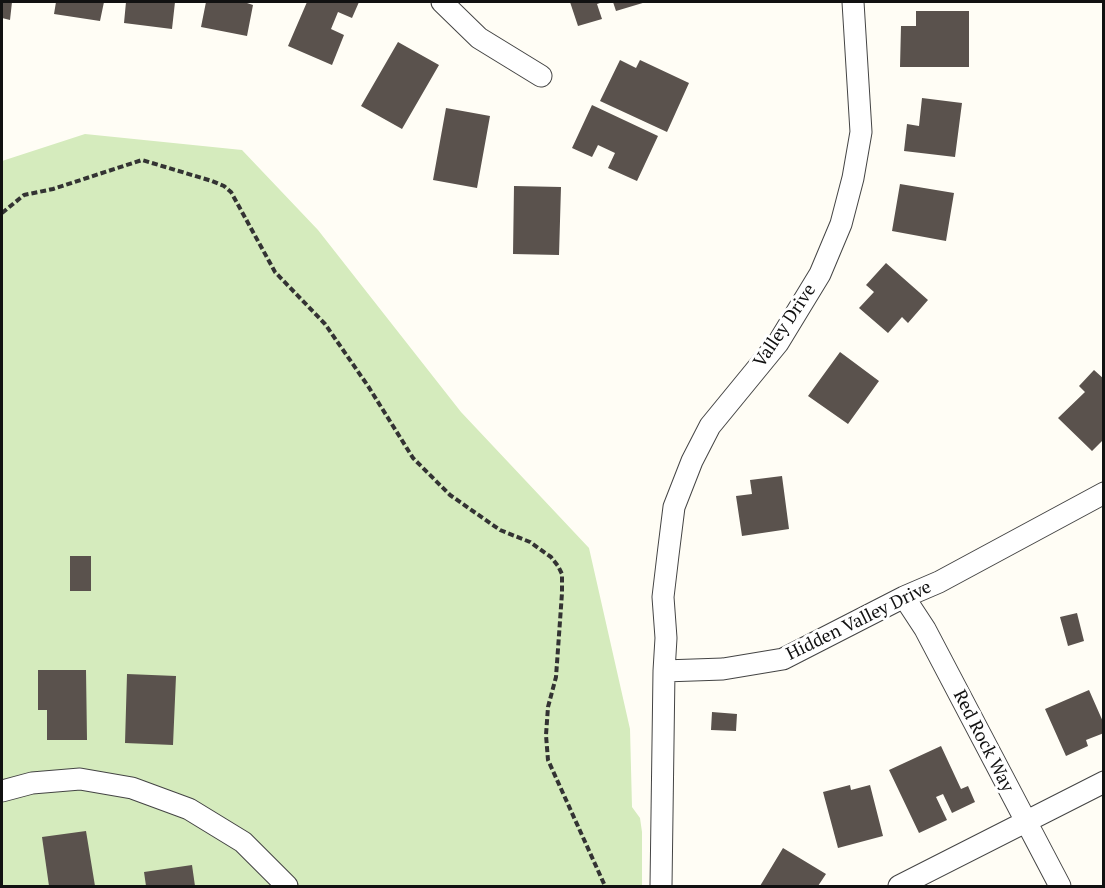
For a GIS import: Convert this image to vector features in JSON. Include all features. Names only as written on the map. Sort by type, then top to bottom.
[{"type":"street","points":[[442,2],[479,38],[541,76]]},
{"type":"street","name":"Valley Drive","points":[[664,670],[666,638],[663,597],[674,507],[692,461],[710,426],[778,343],[820,274],[841,224],[861,132],[858,41],[853,2]]},
{"type":"street","name":"Hidden Valley Drive","points":[[664,670],[723,669],[783,659],[904,597],[939,582],[1104,493]]},
{"type":"street","name":"Red Rock Way","points":[[904,597],[925,629],[1060,886]]},
{"type":"street","points":[[661,886],[664,670]]},
{"type":"street","points":[[2,791],[32,783],[80,779],[132,788],[189,809],[243,842],[287,886]]},
{"type":"street","points":[[899,886],[1104,782]]},
{"type":"path","points":[[2,213],[24,195],[142,160],[212,181],[231,192],[274,272],[325,324],[368,386],[413,458],[450,495],[500,530],[530,542],[551,557],[558,566],[562,574],[562,593],[556,677],[549,706],[546,735],[548,760],[605,886]]},
{"type":"green space","points":[[85,134],[242,150],[318,230],[461,412],[589,548],[630,729],[632,807],[640,818],[642,832],[642,886],[2,886],[2,161]]},
{"type":"building","points":[[2,2],[12,2],[10,20],[2,18]]},
{"type":"building","points":[[56,2],[104,2],[100,21],[54,14]]},
{"type":"building","points":[[126,2],[175,2],[172,29],[124,23]]},
{"type":"building","points":[[206,2],[244,2],[253,5],[247,36],[201,27]]},
{"type":"building","points":[[307,2],[359,2],[352,18],[338,12],[331,29],[344,35],[332,65],[288,46]]},
{"type":"building","points":[[570,2],[603,2],[597,4],[602,19],[578,26]]},
{"type":"building","points":[[613,2],[646,2],[616,11]]},
{"type":"building","points":[[916,11],[969,11],[969,67],[900,67],[901,26],[916,26]]},
{"type":"building","points":[[398,42],[439,65],[402,129],[361,106]]},
{"type":"building","points":[[620,60],[636,68],[640,60],[689,83],[667,132],[600,101]]},
{"type":"building","points":[[922,98],[962,103],[955,157],[904,151],[907,124],[919,126]]},
{"type":"building","points":[[592,105],[658,136],[637,181],[608,168],[615,153],[598,145],[592,157],[572,148]]},
{"type":"building","points":[[446,108],[490,116],[477,188],[433,180]]},
{"type":"building","points":[[900,184],[954,193],[946,241],[892,231]]},
{"type":"building","points":[[514,186],[561,187],[559,255],[513,254]]},
{"type":"building","points":[[886,263],[928,300],[908,323],[902,317],[888,333],[859,308],[874,292],[866,285]]},
{"type":"building","points":[[840,352],[879,381],[848,424],[808,396]]},
{"type":"building","points":[[1094,370],[1104,379],[1104,439],[1092,451],[1058,418],[1085,392],[1079,386]]},
{"type":"building","points":[[782,476],[789,529],[742,536],[736,496],[752,494],[750,480]]},
{"type":"building","points":[[70,556],[91,556],[91,591],[70,591]]},
{"type":"building","points":[[1077,613],[1084,641],[1068,646],[1060,617]]},
{"type":"building","points":[[38,670],[86,670],[87,740],[47,740],[47,710],[38,710]]},
{"type":"building","points":[[127,674],[176,676],[173,745],[125,743]]},
{"type":"building","points":[[1089,690],[1104,724],[1104,733],[1086,740],[1088,746],[1066,756],[1045,709]]},
{"type":"building","points":[[712,712],[737,714],[736,731],[711,730]]},
{"type":"building","points":[[941,746],[961,789],[968,786],[975,802],[952,813],[943,794],[936,797],[947,820],[919,833],[889,770]]},
{"type":"building","points":[[850,785],[851,790],[870,785],[883,836],[838,848],[823,792]]},
{"type":"building","points":[[86,831],[95,886],[49,886],[42,837]]},
{"type":"building","points":[[783,848],[826,874],[818,886],[760,886]]},
{"type":"building","points":[[192,865],[195,886],[146,886],[144,872]]}]
